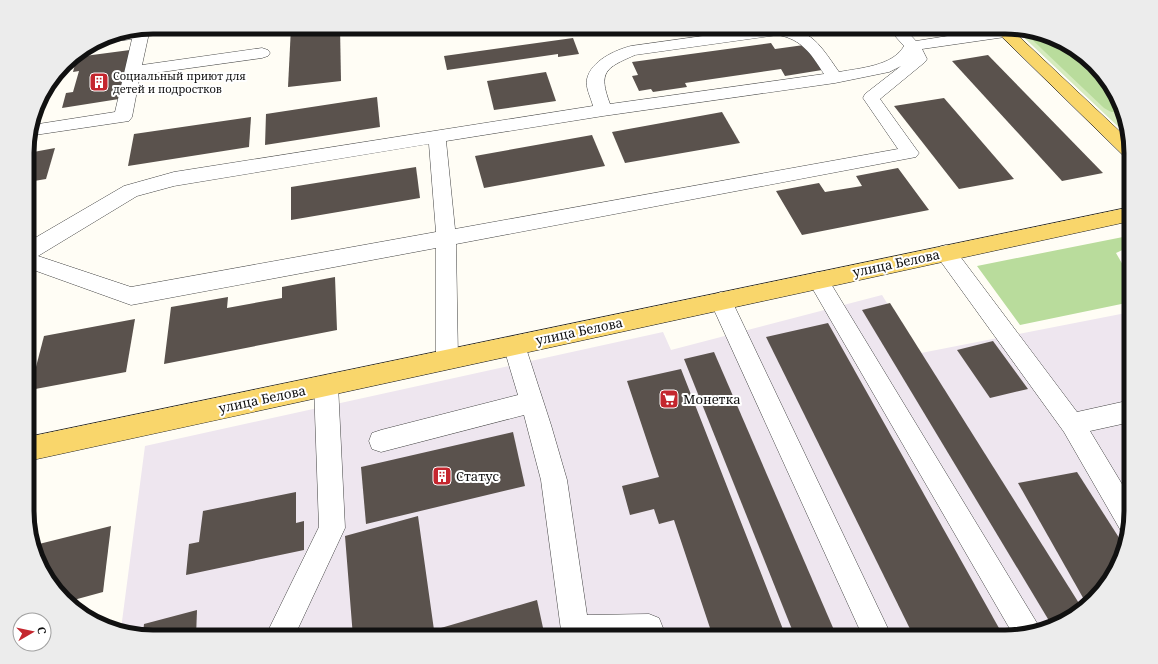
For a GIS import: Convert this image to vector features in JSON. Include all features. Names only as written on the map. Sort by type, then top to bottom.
[{"type":"main road","points":[[1008,34],[1124,145]]},
{"type":"main road","name":"улица Белова","points":[[34,448],[1124,215]]},
{"type":"lane","points":[[603,110],[595,81],[597,74],[604,66],[619,56],[631,51],[750,34]]},
{"type":"lane","points":[[798,34],[808,40],[835,78]]},
{"type":"lane","points":[[34,262],[131,296],[910,154],[871,98],[919,59],[912,46],[901,34]]},
{"type":"lane","points":[[912,46],[976,34]]},
{"type":"lane","points":[[36,130],[123,117],[141,35]]},
{"type":"lane","points":[[34,248],[131,191],[174,178],[603,110],[835,78],[883,68],[906,57],[912,46]]},
{"type":"lane","points":[[133,70],[262,53]]},
{"type":"lane","points":[[437,137],[446,238],[447,359]]},
{"type":"lane","points":[[946,253],[1072,424],[1124,512]]},
{"type":"lane","points":[[818,280],[1025,628]]},
{"type":"lane","points":[[721,301],[875,630]]},
{"type":"lane","points":[[514,345],[554,480],[575,630],[648,628]]},
{"type":"lane","points":[[282,630],[332,528],[326,385]]},
{"type":"lane","points":[[381,441],[532,402]]},
{"type":"lane","points":[[1072,424],[1124,413]]},
{"type":"shaded area","points":[[882,295],[1074,607],[1058,618],[1043,624],[1013,630],[153,630],[121,626],[145,446],[663,332],[671,350]]},
{"type":"shaded area","points":[[1124,313],[1124,519],[1122,534],[1112,564],[1089,595],[1077,605],[921,353]]},
{"type":"green space","points":[[1022,35],[1029,37],[1111,112],[1117,112],[1122,130]]},
{"type":"green space","points":[[1029,37],[1050,43],[1064,50],[1100,82],[1112,100],[1117,112],[1111,112],[1104,108]]},
{"type":"green space","points":[[1068,53],[1089,69],[1100,82]]},
{"type":"green space","points":[[1123,237],[1124,249],[1116,253],[1124,267],[1124,303],[1020,325],[977,266]]},
{"type":"building","points":[[291,34],[340,34],[341,81],[288,87]]},
{"type":"building","points":[[573,38],[579,54],[558,57],[558,54],[447,70],[444,56]]},
{"type":"building","points":[[771,43],[775,49],[804,45],[822,70],[785,76],[781,69],[685,83],[687,87],[653,92],[651,89],[639,91],[632,76],[638,75],[632,62]]},
{"type":"building","name":"Социальный приют для детей и подростков","points":[[130,50],[119,99],[62,108],[66,93],[73,92],[79,71],[73,72],[75,64],[85,56]]},
{"type":"building","points":[[988,55],[1103,173],[1062,181],[952,61]]},
{"type":"building","points":[[546,72],[556,101],[494,110],[487,81]]},
{"type":"building","points":[[377,97],[380,127],[265,145],[266,114]]},
{"type":"building","points":[[944,98],[1014,179],[959,189],[894,106]]},
{"type":"building","points":[[722,112],[740,143],[625,163],[612,132]]},
{"type":"building","points":[[251,117],[249,147],[128,166],[134,134]]},
{"type":"building","points":[[592,135],[605,166],[484,188],[475,156]]},
{"type":"building","points":[[55,148],[46,179],[34,181],[34,152]]},
{"type":"building","points":[[416,167],[420,198],[291,220],[291,187]]},
{"type":"building","points":[[898,168],[929,210],[802,235],[776,191],[819,183],[825,192],[862,186],[856,176]]},
{"type":"building","points":[[335,277],[337,330],[164,364],[171,307],[228,297],[227,308],[282,298],[282,287]]},
{"type":"building","points":[[890,303],[1079,603],[1071,610],[1049,621],[862,310]]},
{"type":"building","points":[[135,319],[126,372],[34,389],[34,375],[44,336]]},
{"type":"building","points":[[828,323],[1000,630],[911,630],[766,337]]},
{"type":"building","points":[[993,341],[1028,389],[990,398],[957,350]]},
{"type":"building","points":[[714,352],[834,630],[792,630],[684,359]]},
{"type":"building","points":[[681,369],[783,630],[711,630],[674,520],[659,524],[654,509],[630,515],[622,486],[659,477],[627,381]]},
{"type":"building","name":"Статус","points":[[513,432],[525,486],[366,524],[361,467]]},
{"type":"building","points":[[1077,472],[1120,540],[1112,564],[1099,583],[1084,599],[1018,483]]},
{"type":"building","points":[[296,492],[296,523],[304,521],[304,550],[186,575],[189,544],[199,542],[203,511]]},
{"type":"building","points":[[418,516],[434,630],[352,630],[345,536]]},
{"type":"building","points":[[111,526],[103,592],[75,600],[54,577],[46,564],[39,544]]},
{"type":"building","points":[[537,600],[543,630],[434,630]]},
{"type":"building","points":[[197,610],[196,630],[143,629],[144,624]]},
{"type":"place","name":"Социальный приют для детей и подростков","points":[[99,82]]},
{"type":"place","name":"Монетка","points":[[669,399]]},
{"type":"place","name":"Статус","points":[[442,476]]}]
